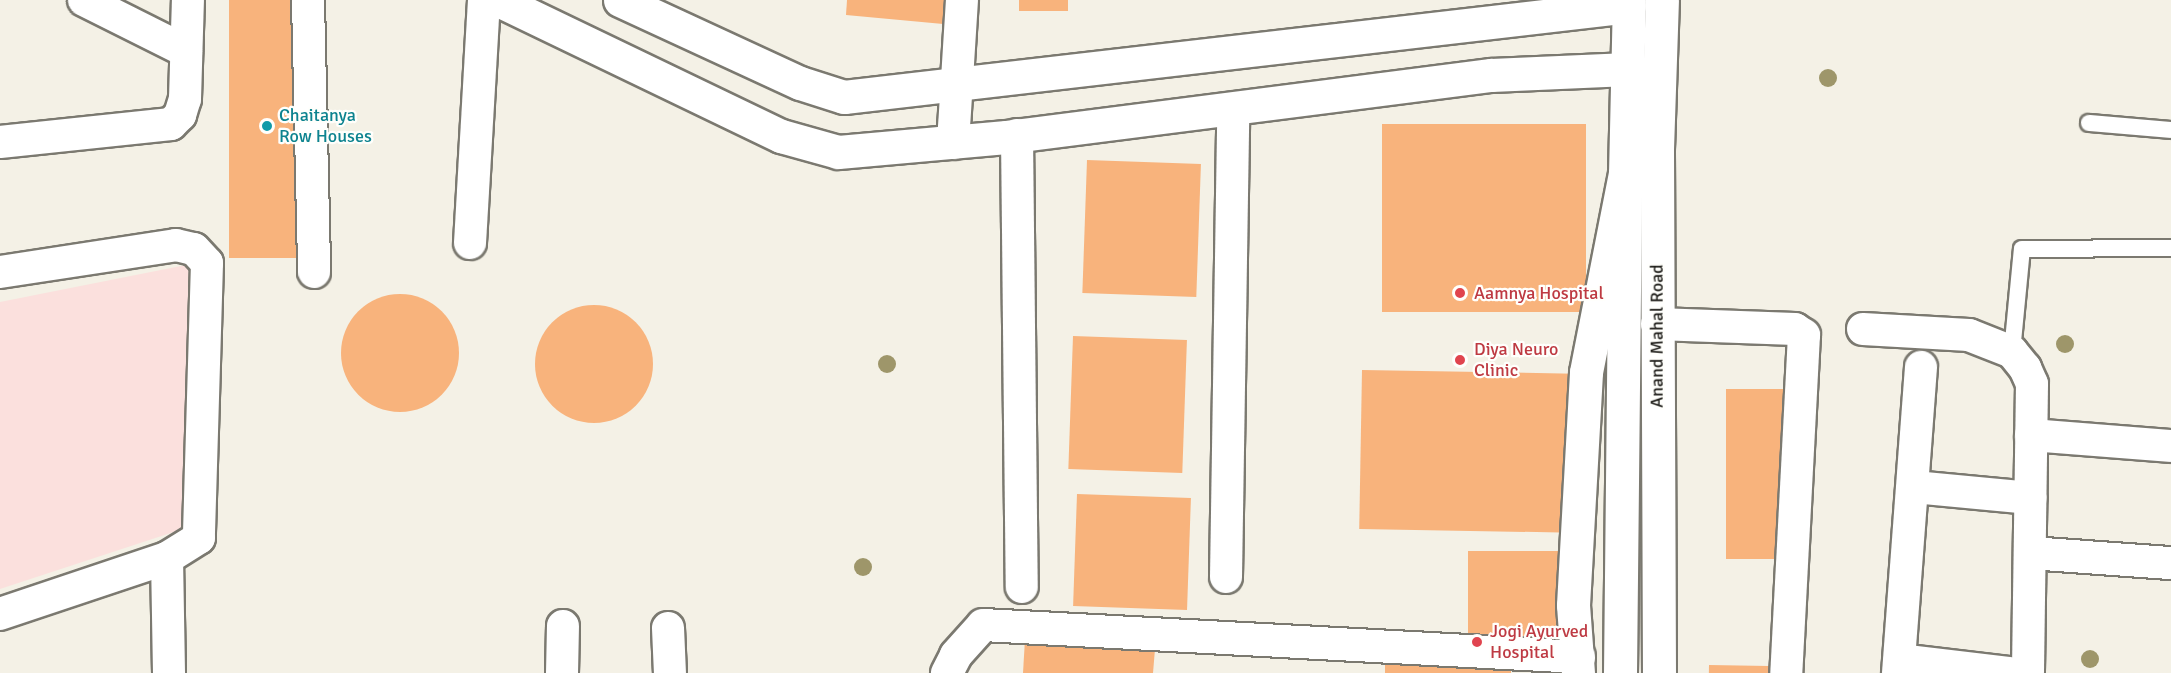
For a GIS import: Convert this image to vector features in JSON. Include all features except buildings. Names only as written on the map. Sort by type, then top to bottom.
[{"type":"main road","points":[[498,0],[781,136],[838,152],[953,143],[1491,75],[1628,69]]},
{"type":"main road","points":[[620,0],[665,12],[800,83],[844,97],[953,87],[1486,20],[1629,11],[1621,320],[1620,673]]},
{"type":"main road","name":"Anand Mahal Road","points":[[1659,673],[1657,324],[1662,0]]},
{"type":"main road","points":[[1579,665],[1573,605],[1586,372],[1625,174]]},
{"type":"street","points":[[84,0],[186,51]]},
{"type":"street","points":[[0,142],[171,124],[180,115],[185,99],[188,0]]},
{"type":"street","points":[[308,0],[315,272]]},
{"type":"street","points":[[470,243],[484,0]]},
{"type":"street","points":[[953,143],[953,87],[962,0]]},
{"type":"street","points":[[1226,577],[1233,109]]},
{"type":"street","points":[[1017,135],[1022,587]]},
{"type":"street","points":[[0,272],[176,245],[194,249],[203,256],[207,263],[202,531],[199,538],[167,558],[0,614]]},
{"type":"street","points":[[1657,324],[1795,329],[1804,335],[1786,673]]},
{"type":"street","points":[[1863,329],[1969,335],[2012,352],[2032,384],[2028,673]]},
{"type":"street","points":[[1921,367],[1899,667],[2009,673]]},
{"type":"street","points":[[2031,435],[2171,446]]},
{"type":"street","points":[[1914,487],[2030,498]]},
{"type":"street","points":[[2030,553],[2171,563]]},
{"type":"street","points":[[167,558],[169,673]]},
{"type":"street","points":[[947,673],[956,655],[984,625],[1579,665]]},
{"type":"street","points":[[562,673],[563,626]]},
{"type":"street","points":[[668,628],[670,673]]},
{"type":"lane","points":[[2089,123],[2171,130]]},
{"type":"lane","points":[[2012,352],[2022,249],[2171,248]]},
{"type":"shaded area","points":[[211,260],[195,525],[0,589],[0,302]]},
{"type":"place","name":"Chaitanya Row Houses","points":[[267,126]]},
{"type":"place","name":"Aamnya Hospital","points":[[1460,293]]},
{"type":"place","name":"Diya Neuro Clinic","points":[[1460,360]]},
{"type":"place","name":"Jogi Ayurved Hospital","points":[[1477,642]]}]
